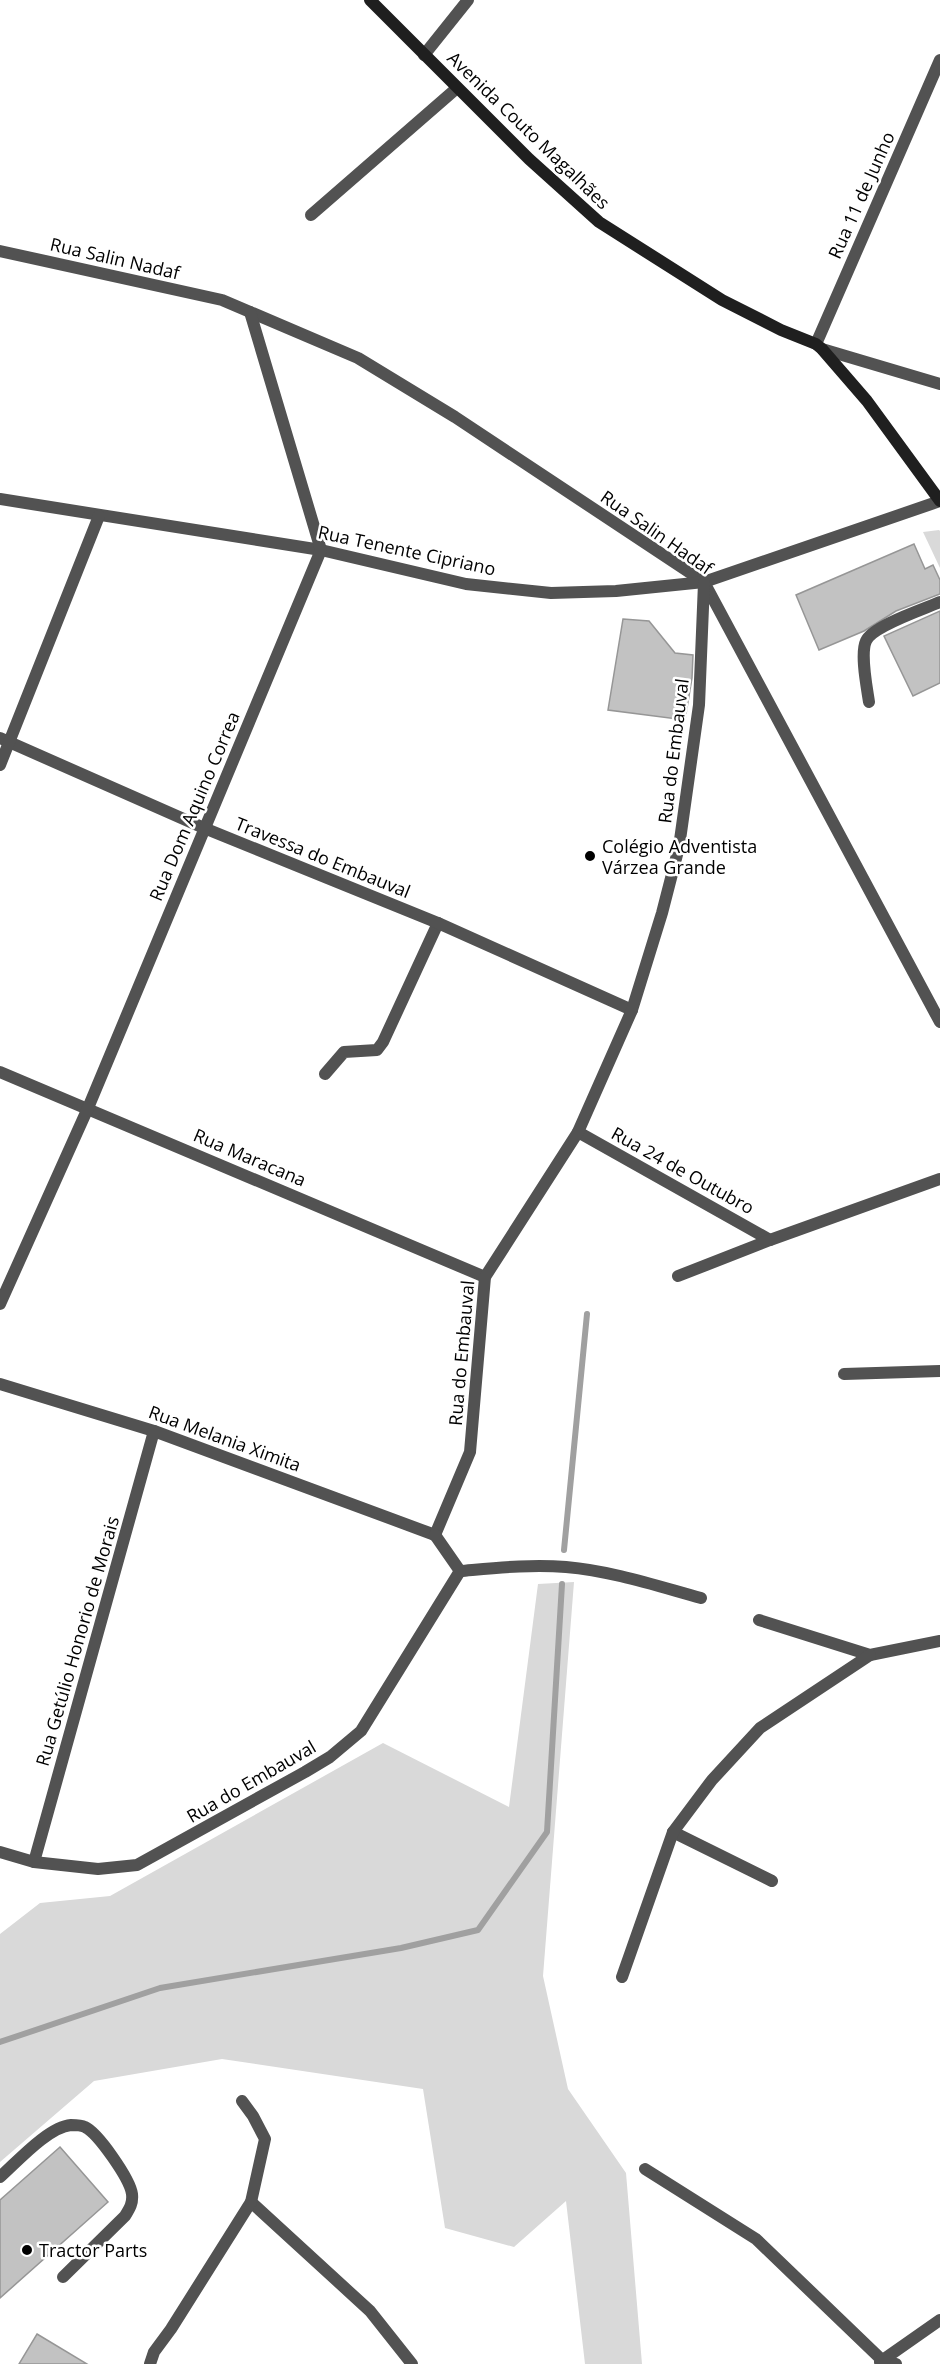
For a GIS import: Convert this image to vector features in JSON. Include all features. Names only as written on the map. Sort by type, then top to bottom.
[{"type":"main road","name":"Avenida Couto Magalhães","points":[[370,0],[529,159],[599,222],[722,300],[819,347],[867,401],[940,501]]},
{"type":"street","points":[[424,55],[468,0]]},
{"type":"street","name":"Rua 11 de Junho","points":[[819,347],[940,60]]},
{"type":"street","points":[[312,215],[458,88]]},
{"type":"street","name":"Rua Salin Nadaf","points":[[0,251],[222,300]]},
{"type":"street","name":"Rua Salin Hadaf","points":[[222,300],[358,358],[455,417],[704,582],[940,1022]]},
{"type":"street","points":[[250,312],[321,550]]},
{"type":"street","points":[[819,347],[940,384]]},
{"type":"street","name":"Rua Tenente Cipriano","points":[[0,499],[321,550],[466,584],[551,593],[616,591],[704,582],[940,501]]},
{"type":"street","points":[[0,765],[5,740],[99,516]]},
{"type":"street","name":"Rua Dom Aquino Correa","points":[[0,1304],[88,1108],[321,550]]},
{"type":"street","name":"Rua do Embauval","points":[[435,1535],[470,1452],[485,1277],[579,1132],[632,1010],[679,847],[699,705],[704,582]]},
{"type":"street","points":[[869,702],[864,650],[866,640],[875,631],[940,602]]},
{"type":"street","name":"Travessa do Embauval","points":[[5,740],[204,828],[438,923],[632,1010]]},
{"type":"street","points":[[325,1074],[344,1052],[377,1050],[383,1042],[438,923]]},
{"type":"street","name":"Rua Maracana","points":[[0,1072],[485,1277]]},
{"type":"street","name":"Rua 24 de Outubro","points":[[579,1132],[770,1240]]},
{"type":"street","points":[[678,1276],[770,1240],[940,1179]]},
{"type":"street","points":[[844,1374],[940,1371]]},
{"type":"street","name":"Rua Melania Ximita","points":[[0,1384],[154,1431],[435,1535]]},
{"type":"street","name":"Rua Getúlio Honorio de Morais","points":[[34,1862],[154,1431]]},
{"type":"street","points":[[435,1535],[460,1571],[527,1566],[567,1567],[611,1573],[701,1598]]},
{"type":"street","name":"Rua do Embauval","points":[[0,1852],[34,1862],[98,1869],[137,1865],[175,1846],[330,1757],[361,1731],[460,1571]]},
{"type":"street","points":[[759,1620],[870,1655]]},
{"type":"street","points":[[622,1977],[673,1832],[712,1780],[760,1728],[870,1655],[940,1641]]},
{"type":"street","points":[[673,1832],[772,1881]]},
{"type":"street","points":[[150,2364],[154,2352],[251,2202],[265,2139],[253,2115],[242,2101]]},
{"type":"street","points":[[0,2177],[53,2132],[69,2125],[84,2126],[94,2134],[126,2177],[132,2192],[132,2205],[125,2216],[63,2277]]},
{"type":"street","points":[[645,2169],[756,2239],[877,2363],[896,2364]]},
{"type":"street","points":[[251,2202],[370,2311],[412,2364]]},
{"type":"street","points":[[877,2363],[940,2320]]},
{"type":"shaded area","points":[[940,531],[940,568],[923,532]]},
{"type":"shaded area","points":[[574,1582],[543,1976],[568,2089],[626,2173],[642,2364],[585,2364],[566,2201],[514,2247],[445,2228],[423,2089],[222,2059],[94,2081],[0,2162],[0,1934],[40,1903],[110,1896],[383,1743],[509,1807],[538,1584]]},
{"type":"building","points":[[914,544],[925,569],[933,565],[940,580],[940,594],[896,611],[864,631],[819,650],[796,595]]},
{"type":"building","points":[[940,611],[940,683],[913,696],[884,636]]},
{"type":"building","points":[[623,619],[649,621],[675,653],[693,655],[692,678],[685,720],[608,710]]},
{"type":"building","name":"Tractor Parts","points":[[60,2147],[108,2202],[0,2298],[0,2200]]},
{"type":"building","points":[[37,2334],[87,2364],[19,2364]]},
{"type":"waterway","points":[[564,1550],[587,1314]]},
{"type":"waterway","points":[[0,2042],[160,1988],[401,1948],[478,1930],[547,1832],[562,1584]]},
{"type":"place","name":"Colégio Adventista Várzea Grande","points":[[590,856]]},
{"type":"place","name":"Tractor Parts","points":[[27,2250]]}]
